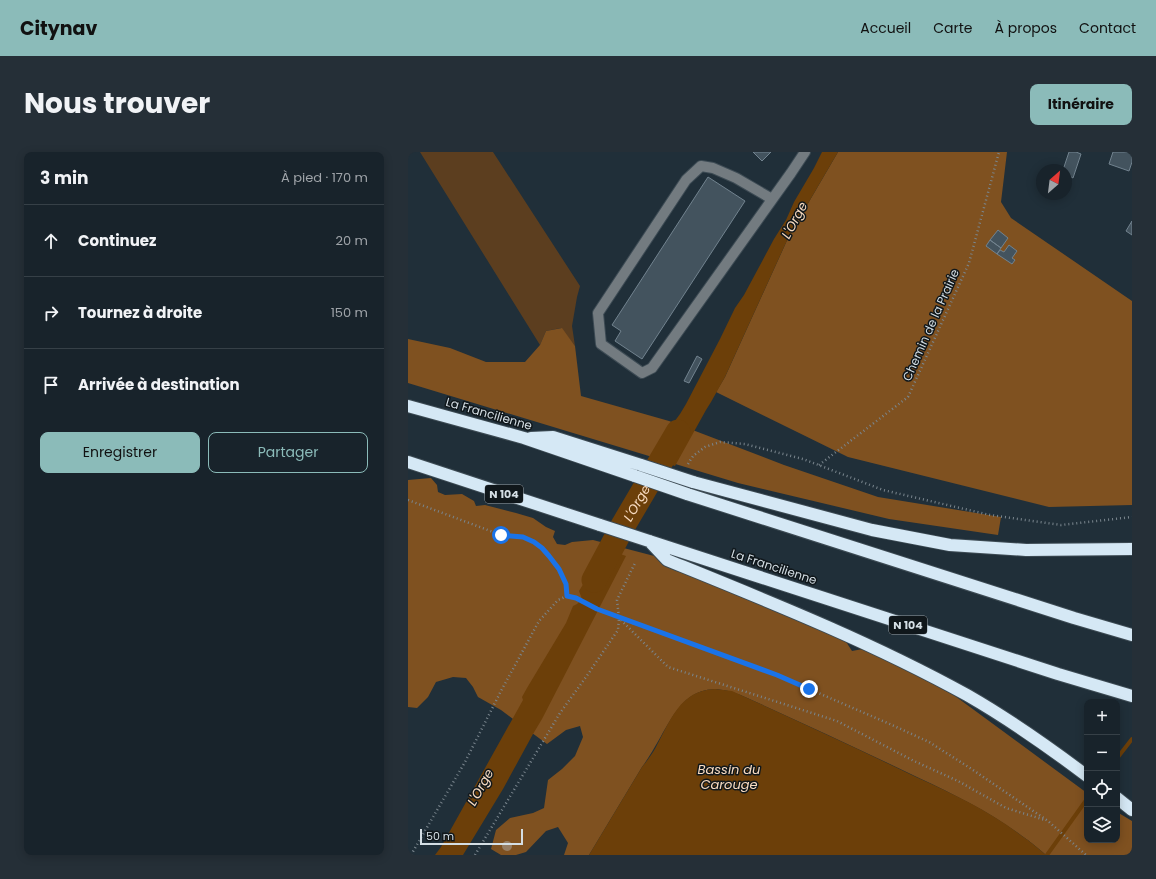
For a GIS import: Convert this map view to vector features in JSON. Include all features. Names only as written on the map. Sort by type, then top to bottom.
[{"type":"highway","name":"La Francilienne","points":[[408,406],[524,438],[687,494],[1074,618],[1132,635]]},
{"type":"highway","points":[[524,438],[553,437],[693,482],[872,530],[950,545],[1026,550],[1132,549]]},
{"type":"highway","name":"La Francilienne","points":[[408,462],[600,526],[1058,674],[1132,696]]},
{"type":"highway","points":[[649,541],[667,560],[808,618],[921,671],[961,692],[1014,724],[1084,774]]},
{"type":"highway","points":[[1120,800],[1132,810]]},
{"type":"street","points":[[772,199],[736,178],[713,168],[701,166],[686,180],[598,313],[601,344],[642,373],[652,368],[791,173],[805,152]]},
{"type":"path","name":"Chemin de la Prairie","points":[[819,465],[908,397],[968,263],[998,152]]},
{"type":"path","points":[[688,464],[693,456],[705,447],[720,442],[745,444],[803,459],[883,490],[990,515],[1061,525],[1132,517]]},
{"type":"path","points":[[408,500],[501,535],[523,537],[534,542],[542,548],[559,569],[566,584],[567,596]]},
{"type":"path","points":[[474,855],[560,713],[618,630],[619,618],[617,600],[635,563]]},
{"type":"path","points":[[411,855],[465,762],[501,691],[540,621],[558,600],[567,596],[576,598],[619,618],[777,675],[929,742],[1048,821],[1086,855]]},
{"type":"path","points":[[619,618],[668,667],[837,721],[914,761],[958,780],[1006,808],[1048,821]]},
{"type":"shaded area","points":[[420,152],[493,152],[580,286],[572,326],[575,346],[561,328],[546,331],[540,345]]},
{"type":"shaded area","points":[[838,152],[1007,152],[1001,202],[1011,218],[1132,301],[1132,505],[1049,507],[848,457],[716,392],[725,377],[789,236]]},
{"type":"shaded area","points":[[562,328],[575,346],[581,396],[669,421],[784,465],[878,497],[1001,517],[998,535],[889,519],[738,483],[408,383],[408,339],[450,348],[486,362],[525,362],[540,345],[546,331]]},
{"type":"shaded area","points":[[431,478],[437,485],[438,492],[445,495],[462,494],[474,501],[476,506],[485,505],[533,518],[555,531],[553,537],[557,544],[565,545],[572,542],[593,540],[658,557],[841,634],[852,651],[868,648],[955,696],[1084,791],[1084,843],[1120,843],[1120,814],[1132,821],[1132,855],[1046,855],[1010,827],[959,797],[745,697],[723,690],[706,690],[692,696],[680,706],[589,855],[564,855],[568,843],[558,827],[546,831],[526,852],[516,855],[501,855],[491,849],[496,830],[510,818],[533,813],[544,808],[548,780],[575,756],[583,737],[580,726],[566,730],[547,744],[501,710],[478,697],[466,678],[453,677],[436,682],[428,697],[417,708],[408,707],[408,480]]},
{"type":"water","points":[[822,152],[838,152],[789,236],[725,377],[675,466],[652,458],[663,437],[686,404],[735,308],[744,295],[786,220],[794,202]]},
{"type":"water","points":[[606,549],[626,556],[542,719],[503,789],[463,855],[435,855],[441,847],[523,700],[522,697],[527,688],[566,623],[573,606],[582,599],[579,591],[587,578],[590,569],[601,558]]},
{"type":"water","name":"Bassin du Carouge","points":[[715,689],[732,691],[957,797],[1010,827],[1046,855],[589,855],[678,709],[693,695],[703,691]]},
{"type":"building","points":[[753,152],[771,152],[762,161]]},
{"type":"building","points":[[1069,152],[1081,154],[1073,178],[1072,164],[1065,164]]},
{"type":"building","points":[[1113,152],[1132,152],[1132,162],[1129,171],[1109,164]]},
{"type":"building","points":[[708,177],[745,201],[642,359],[615,341],[621,331],[612,325]]},
{"type":"building","points":[[1132,221],[1132,235],[1126,231]]},
{"type":"building","points":[[998,230],[1008,238],[1001,248],[990,240]]},
{"type":"building","points":[[990,240],[1001,248],[997,254],[986,246]]},
{"type":"building","points":[[1009,245],[1017,251],[1012,258],[1015,260],[1012,264],[997,254],[1000,250],[1004,252]]},
{"type":"building","points":[[697,356],[702,359],[689,383],[684,381]]},
{"type":"waterway","name":"L'Orge","points":[[594,580],[624,524],[678,432]]},
{"type":"waterway","points":[[1120,754],[1132,739]]},
{"type":"waterway","points":[[1047,855],[1084,803]]},
{"type":"route","points":[[501,535],[523,537],[542,548],[559,569],[566,584],[567,596],[576,598],[619,618],[777,675],[809,689]]}]
